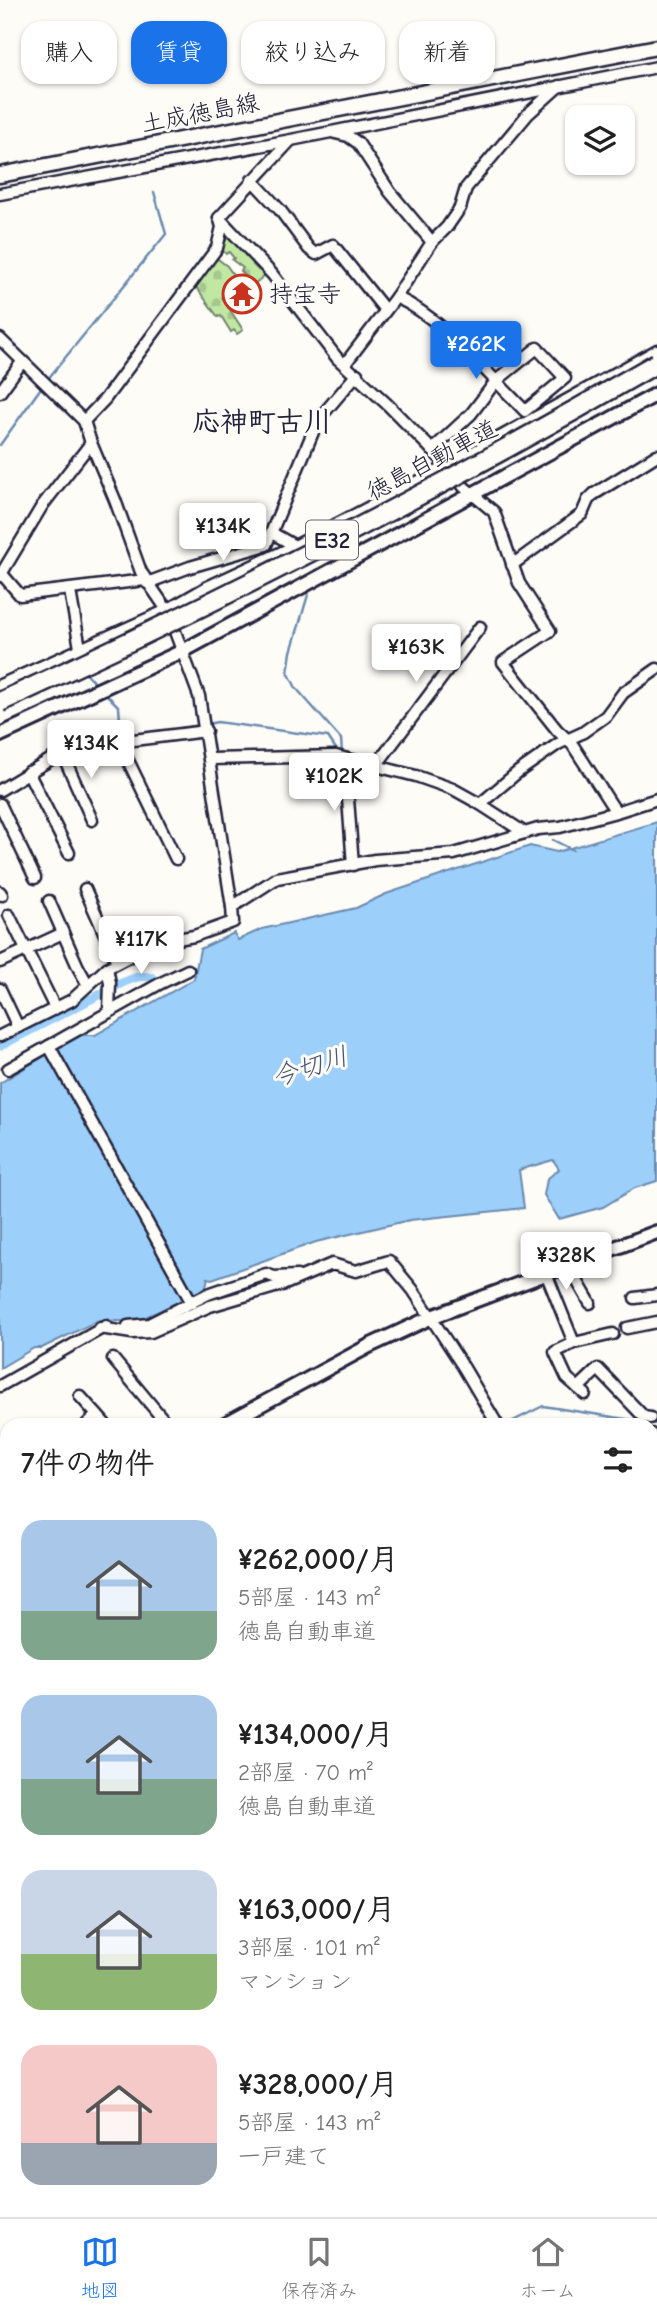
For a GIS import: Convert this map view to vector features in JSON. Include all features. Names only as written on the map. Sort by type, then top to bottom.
[{"type":"highway","name":"徳島自動車道","points":[[0,702],[185,616],[300,557],[516,444],[657,363]]},
{"type":"main road","name":"土成徳島線","points":[[0,175],[657,47]]},
{"type":"street","points":[[0,194],[291,140],[657,67]]},
{"type":"street","points":[[345,364],[396,297],[432,242],[447,227],[460,208],[466,188],[528,114],[559,85]]},
{"type":"street","points":[[331,132],[348,136],[358,143],[390,192],[432,242]]},
{"type":"street","points":[[219,218],[291,140]]},
{"type":"street","points":[[252,180],[280,210],[309,249],[316,254],[333,245],[385,310]]},
{"type":"street","points":[[219,218],[272,274],[337,358],[448,466],[464,487],[483,501],[498,520],[519,583],[550,631],[503,662],[578,753],[616,812]]},
{"type":"street","points":[[84,421],[105,399],[217,248],[222,228],[219,218]]},
{"type":"street","points":[[396,297],[418,308],[457,340],[496,381],[525,411],[565,378],[537,348],[496,381],[471,414],[432,450]]},
{"type":"street","points":[[0,339],[84,421],[146,582],[167,610],[199,696],[211,759],[233,922],[216,930],[155,943],[107,968],[72,1000],[0,1036]]},
{"type":"street","points":[[0,685],[167,610],[207,587],[295,547],[657,350]]},
{"type":"street","points":[[0,392],[22,362]]},
{"type":"street","points":[[91,443],[42,506],[1,575],[20,595],[146,582],[266,545],[318,420],[356,374]]},
{"type":"street","points":[[0,735],[183,651],[657,394]]},
{"type":"street","points":[[512,565],[582,514],[594,494],[657,455]]},
{"type":"street","points":[[272,533],[295,547]]},
{"type":"street","points":[[70,591],[80,648]]},
{"type":"street","points":[[377,764],[480,626]]},
{"type":"street","points":[[482,802],[518,772],[607,716],[623,693],[657,669]]},
{"type":"street","points":[[0,790],[62,753],[85,746],[205,726]]},
{"type":"street","points":[[117,740],[176,859]]},
{"type":"street","points":[[62,753],[92,820]]},
{"type":"street","points":[[211,759],[326,756],[377,764],[453,789],[482,802],[525,833]]},
{"type":"street","points":[[345,759],[353,865]]},
{"type":"street","points":[[28,772],[69,853]]},
{"type":"street","points":[[232,907],[277,878],[375,860],[454,854],[657,799]]},
{"type":"street","points":[[0,804],[35,878]]},
{"type":"street","points":[[85,889],[117,962]]},
{"type":"street","points":[[50,901],[89,985]]},
{"type":"street","points":[[9,915],[55,1009]]},
{"type":"street","points":[[0,962],[63,933]]},
{"type":"street","points":[[107,968],[110,983],[109,1012]]},
{"type":"street","points":[[8,1069],[50,1049],[109,1012],[188,970]]},
{"type":"street","points":[[0,989],[18,1027]]},
{"type":"street","points":[[50,1049],[191,1302]]},
{"type":"street","points":[[236,1418],[369,1346],[431,1317],[657,1232]]},
{"type":"street","points":[[100,1328],[132,1333],[151,1332],[210,1307],[285,1284],[332,1264],[356,1271],[389,1261],[431,1317],[493,1418]]},
{"type":"street","points":[[568,1265],[590,1303]]},
{"type":"street","points":[[547,1273],[574,1343]]},
{"type":"street","points":[[0,1387],[100,1328],[111,1325],[142,1326],[208,1294],[266,1274],[274,1277],[301,1276]]},
{"type":"street","points":[[635,1298],[657,1295]]},
{"type":"street","points":[[627,1328],[657,1322]]},
{"type":"street","points":[[613,1334],[574,1343],[555,1352],[567,1378],[582,1391],[598,1369],[644,1417],[650,1418]]},
{"type":"street","points":[[113,1359],[162,1418]]},
{"type":"street","points":[[80,1396],[100,1418]]},
{"type":"street","points":[[94,1418],[97,1415]]},
{"type":"green space","points":[[229,236],[256,261],[253,265],[258,270],[262,267],[273,279],[271,281],[265,275],[253,285],[241,271],[243,268],[232,260],[234,258],[229,252],[226,254],[220,248]]},
{"type":"green space","points":[[214,256],[227,266],[239,283],[222,297],[243,330],[237,334],[234,330],[231,332],[221,316],[218,317],[194,284]]},
{"type":"water","name":"今切川","points":[[657,822],[657,1181],[635,1188],[603,1207],[559,1219],[544,1195],[547,1179],[559,1169],[553,1160],[519,1170],[524,1208],[410,1220],[316,1242],[212,1279],[208,1278],[205,1290],[135,1322],[99,1320],[42,1348],[34,1348],[0,1368],[0,1083],[79,1035],[95,1035],[194,979],[200,949],[234,933],[238,940],[262,929],[356,908],[386,894],[530,846],[557,852]]},
{"type":"waterway","points":[[47,380],[166,234],[154,192]]},
{"type":"waterway","points":[[0,445],[43,385]]},
{"type":"waterway","points":[[442,451],[448,457]]},
{"type":"waterway","points":[[589,505],[657,462]]},
{"type":"waterway","points":[[490,501],[500,514],[518,556]]},
{"type":"waterway","points":[[562,522],[577,512]]},
{"type":"waterway","points":[[310,588],[291,652],[288,672],[296,688],[341,739],[342,753]]},
{"type":"waterway","points":[[0,692],[72,660]]},
{"type":"waterway","points":[[82,670],[97,685]]},
{"type":"waterway","points":[[104,692],[119,707],[121,735]]},
{"type":"waterway","points":[[208,724],[217,722],[328,737],[338,752]]},
{"type":"waterway","points":[[166,731],[201,725]]},
{"type":"waterway","points":[[63,748],[81,741],[160,732]]},
{"type":"waterway","points":[[9,779],[51,754]]},
{"type":"waterway","points":[[501,812],[525,827]]},
{"type":"waterway","points":[[553,840],[573,850]]},
{"type":"waterway","points":[[0,1046],[126,981],[141,977],[153,978]]},
{"type":"waterway","points":[[519,1418],[543,1406],[619,1418]]},
{"type":"place","name":"持宝寺","points":[[242,294]]},
{"type":"district","name":"応神町古川","points":[[262,422]]}]
